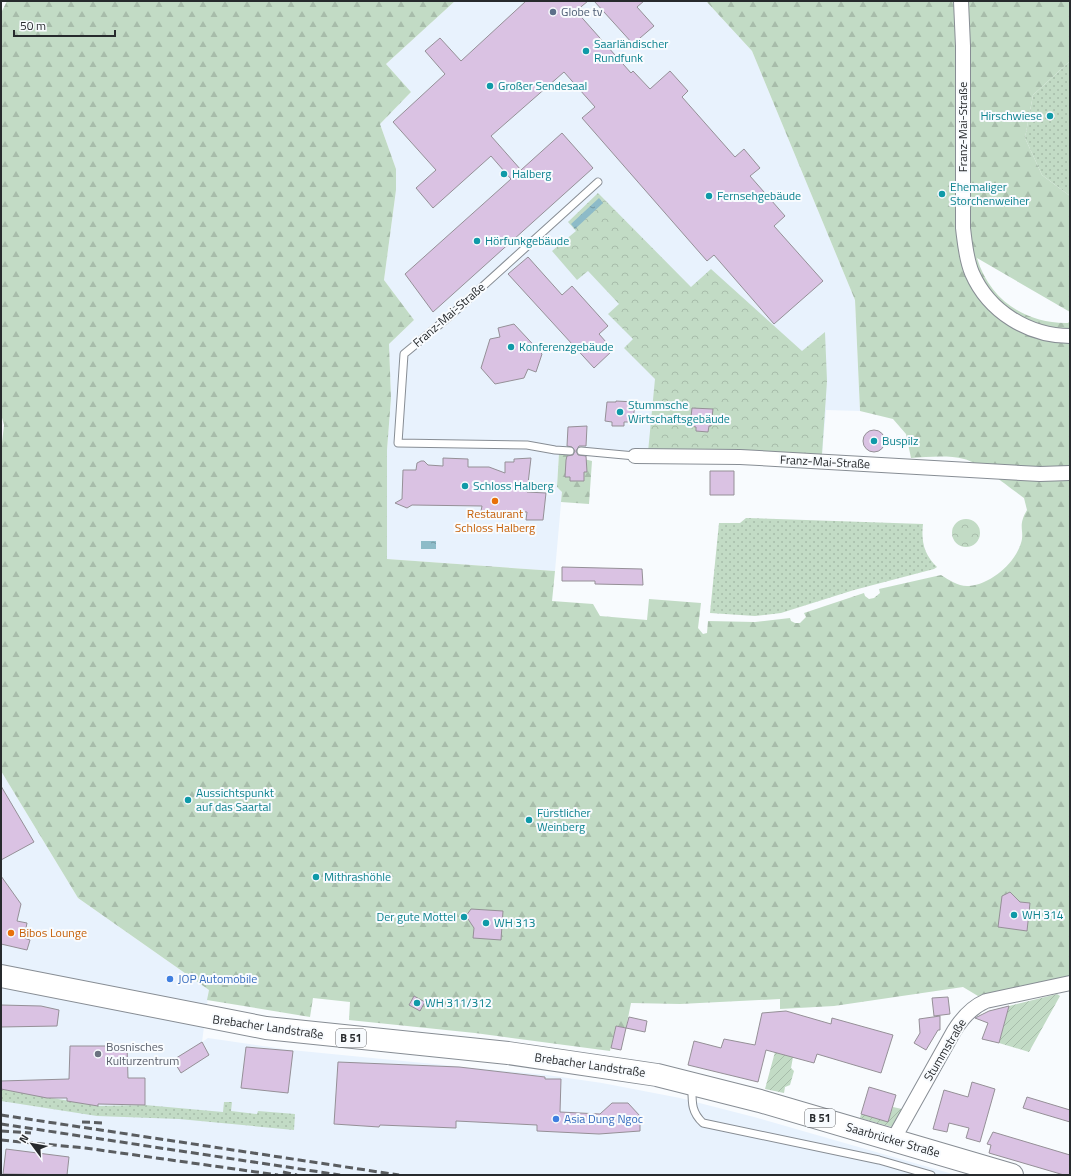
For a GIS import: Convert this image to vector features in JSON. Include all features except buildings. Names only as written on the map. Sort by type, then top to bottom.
[{"type":"main road","name":"Brebacher Landstraße","points":[[1,976],[266,1028],[508,1053],[657,1075]]},
{"type":"main road","name":"Saarbrücker Straße","points":[[657,1075],[692,1082],[1012,1175]]},
{"type":"street","name":"Franz-Mai-Straße","points":[[961,1],[963,46],[962,228],[968,262],[979,286],[1000,311],[1011,319],[1040,332],[1055,336],[1070,336]]},
{"type":"street","name":"Franz-Mai-Straße","points":[[635,456],[747,458],[1040,474],[1070,473]]},
{"type":"street","name":"Stummstraße","points":[[893,1140],[954,1031],[964,1017],[977,1005],[986,1001],[1070,983]]},
{"type":"lane","name":"Franz-Mai-Straße","points":[[570,451],[527,445],[398,443],[404,354],[450,316],[598,182]]},
{"type":"lane","name":"Franz-Mai-Straße","points":[[581,451],[635,456]]},
{"type":"lane","points":[[692,1082],[693,1109],[695,1116],[702,1123],[879,1160],[931,1175]]},
{"type":"shaded area","name":"Saarländischer Rundfunk","points":[[455,1],[706,1],[752,51],[855,300],[860,411],[826,410],[822,454],[559,453],[557,487],[562,492],[555,571],[387,559],[387,450],[391,398],[389,344],[414,320],[384,280],[396,190],[396,169],[380,124],[411,92],[386,64]]},
{"type":"shaded area","points":[[1,771],[78,898],[209,990],[202,1042],[208,1038],[291,1050],[547,1075],[602,1083],[680,1098],[754,1117],[956,1175],[1,1175]]},
{"type":"green space","points":[[7,1],[455,1],[386,64],[411,92],[380,124],[396,169],[396,190],[384,280],[414,320],[389,344],[391,398],[387,450],[387,559],[555,571],[552,601],[593,604],[600,616],[647,620],[649,599],[701,603],[698,628],[703,634],[707,633],[708,621],[755,622],[790,618],[791,621],[795,623],[800,623],[806,617],[804,613],[864,593],[869,599],[874,598],[880,593],[879,589],[941,575],[954,583],[965,586],[986,581],[994,577],[1008,565],[1018,551],[1022,539],[1022,520],[1027,510],[1024,498],[986,470],[971,461],[951,457],[911,458],[906,434],[893,419],[860,411],[855,300],[752,51],[706,1],[1070,1],[1070,61],[1033,95],[1025,138],[1042,175],[1070,196],[1070,312],[977,258],[990,286],[1011,306],[1023,314],[1037,319],[1068,323],[1070,321],[1070,977],[978,996],[963,987],[834,1006],[780,1009],[780,999],[680,1004],[631,1003],[626,1028],[616,1026],[610,1051],[475,1033],[349,1020],[350,1002],[313,998],[310,1017],[207,1000],[209,990],[78,898],[1,771],[1,452],[4,425],[1,414],[1,13]]},
{"type":"green space","name":"Hirschwiese","points":[[1070,61],[1070,196],[1042,175],[1025,138],[1033,95]]},
{"type":"green space","points":[[598,193],[691,287],[711,269],[802,351],[825,332],[827,381],[822,454],[648,452],[655,379],[624,348],[633,339],[608,314],[619,304],[588,271],[577,280],[552,251],[576,231],[568,222]]},
{"type":"green space","points":[[559,453],[592,461],[589,504],[561,502],[562,492],[557,487]]},
{"type":"green space","points":[[746,518],[923,524],[924,547],[929,558],[937,567],[854,590],[781,613],[755,616],[710,613],[719,523],[740,523]]},
{"type":"green space","points":[[966,519],[976,523],[980,533],[976,543],[966,547],[956,543],[952,533],[956,523]]},
{"type":"green space","points":[[1057,994],[1060,996],[1029,1052],[999,1043],[1009,1006]]},
{"type":"green space","points":[[775,1052],[793,1057],[791,1068],[794,1071],[790,1085],[785,1087],[784,1093],[765,1089]]},
{"type":"green space","points":[[1,1089],[98,1106],[145,1105],[223,1112],[224,1102],[232,1102],[231,1111],[257,1114],[258,1111],[295,1114],[294,1130],[179,1119],[97,1116],[1,1101]]},
{"type":"green space","points":[[893,1107],[902,1109],[892,1127],[860,1118],[861,1114],[888,1121]]},
{"type":"water","points":[[599,198],[603,203],[575,229],[571,224]]},
{"type":"water","points":[[421,541],[436,541],[436,549],[421,549]]},
{"type":"railway","points":[[1,1115],[399,1175]]},
{"type":"railway","points":[[82,1122],[104,1123]]},
{"type":"railway","points":[[1,1124],[340,1175]]},
{"type":"railway","points":[[1,1131],[31,1133]]},
{"type":"railway","points":[[1,1140],[85,1148],[278,1175]]},
{"type":"railway","points":[[283,1172],[297,1175]]},
{"type":"place","name":"Globe tv","points":[[553,12]]},
{"type":"place","name":"Saarländischer Rundfunk","points":[[586,51]]},
{"type":"place","name":"Großer Sendesaal","points":[[490,86]]},
{"type":"place","name":"Hirschwiese","points":[[1050,116]]},
{"type":"place","name":"Halberg","points":[[504,174]]},
{"type":"place","name":"Ehemaliger Storchenweiher","points":[[942,194]]},
{"type":"place","name":"Fernsehgebäude","points":[[709,196]]},
{"type":"place","name":"Hörfunkgebäude","points":[[477,241]]},
{"type":"place","name":"Konferenzgebäude","points":[[511,347]]},
{"type":"place","name":"Stummsche Wirtschaftsgebäude","points":[[620,412]]},
{"type":"place","name":"Buspilz","points":[[874,441]]},
{"type":"place","name":"Schloss Halberg","points":[[465,486]]},
{"type":"place","name":"Restaurant Schloss Halberg","points":[[495,501]]},
{"type":"place","name":"Aussichtspunkt auf das Saartal","points":[[188,800]]},
{"type":"place","name":"Fürstlicher Weinberg","points":[[529,820]]},
{"type":"place","name":"Mithrashöhle","points":[[316,877]]},
{"type":"place","name":"WH 314","points":[[1014,915]]},
{"type":"place","name":"Der gute Mottel","points":[[464,917]]},
{"type":"place","name":"WH 313","points":[[486,923]]},
{"type":"place","name":"Bibos Lounge","points":[[11,933]]},
{"type":"place","name":"JOP Automobile","points":[[170,979]]},
{"type":"place","name":"WH 311/312","points":[[417,1003]]},
{"type":"place","name":"Bosnisches Kulturzentrum","points":[[98,1054]]},
{"type":"place","name":"Asia Dung Ngoc","points":[[556,1119]]}]
